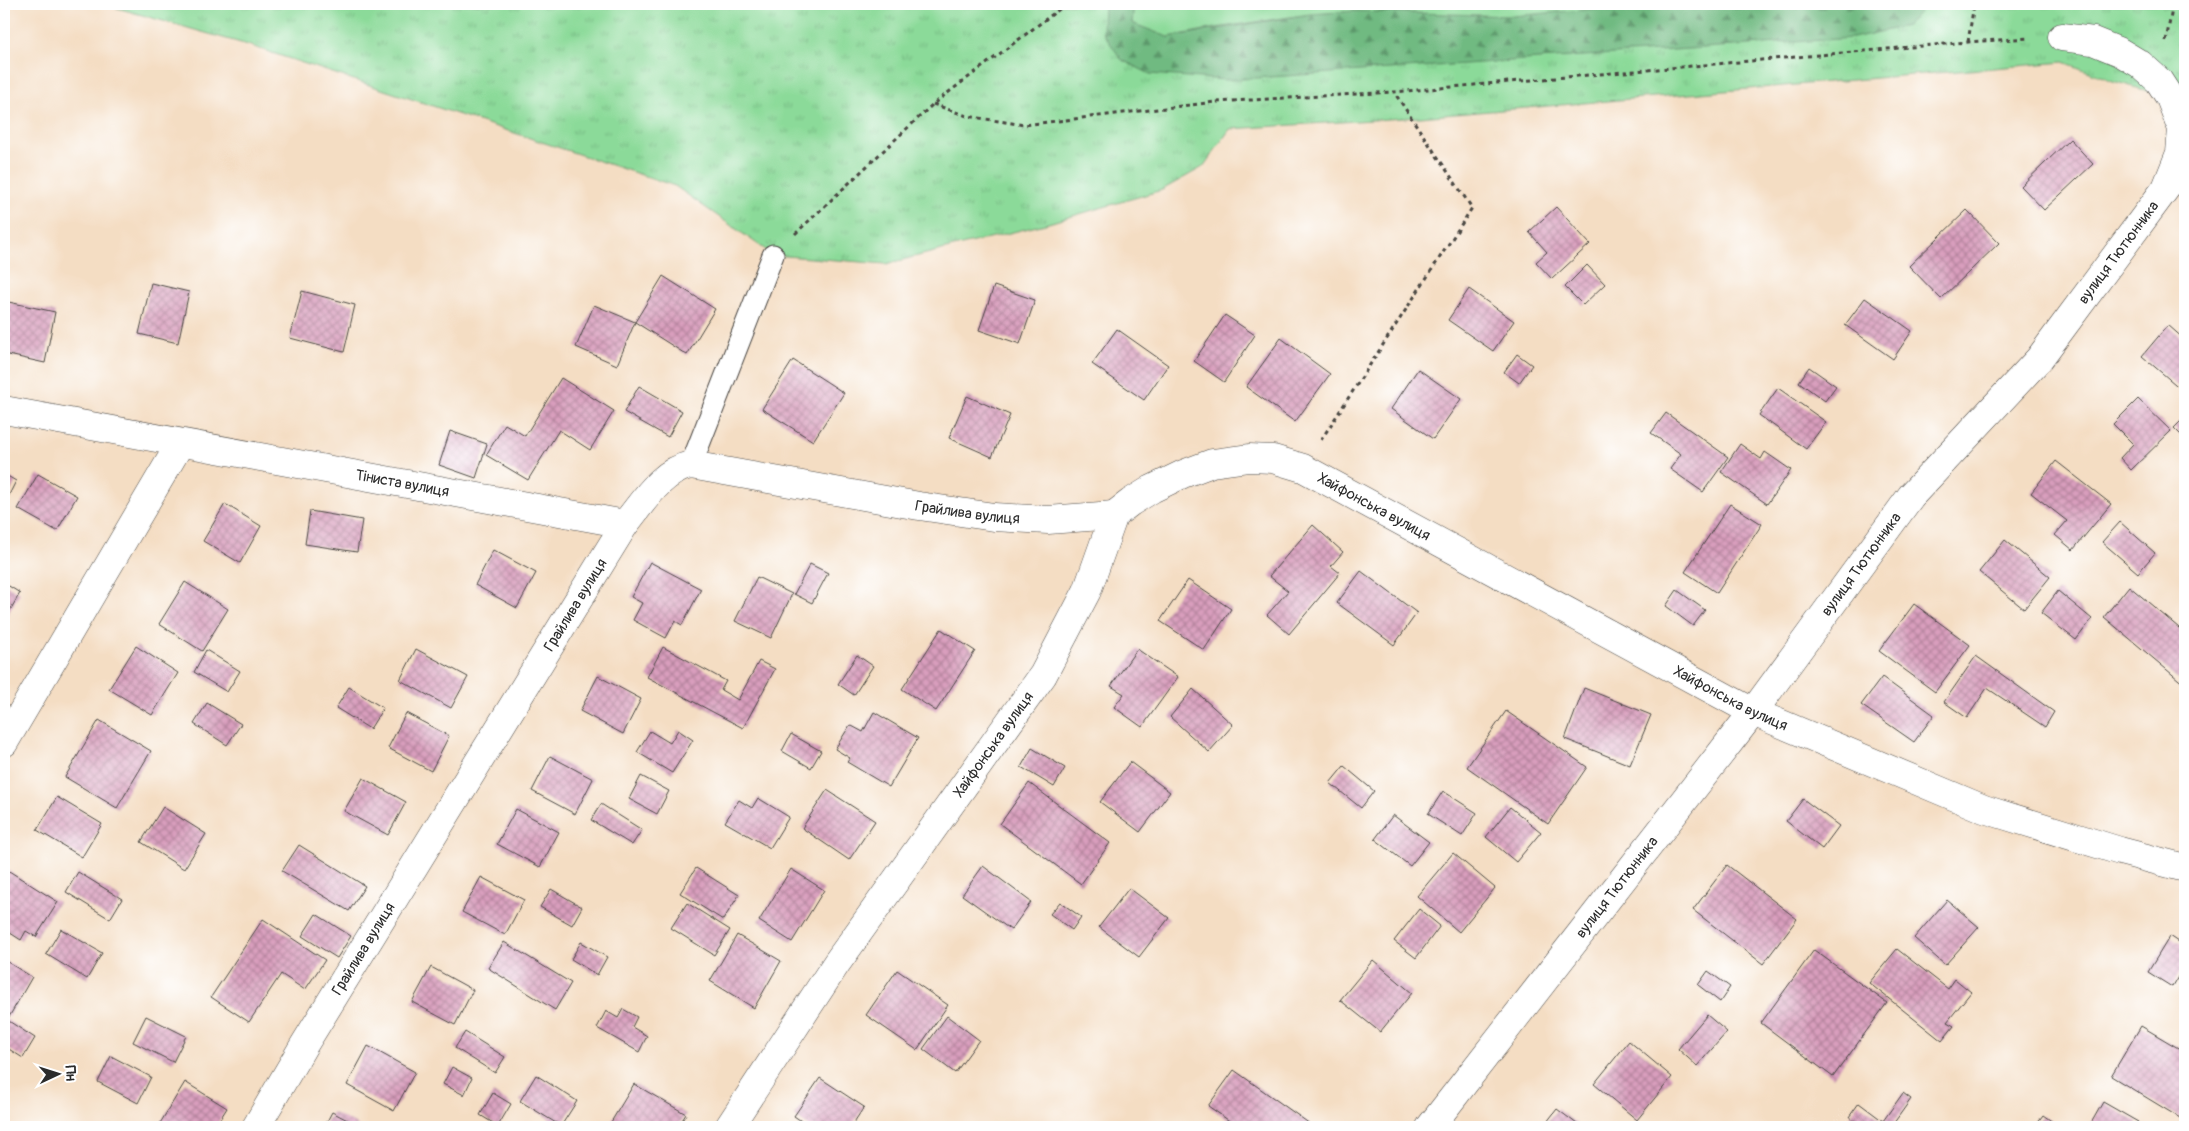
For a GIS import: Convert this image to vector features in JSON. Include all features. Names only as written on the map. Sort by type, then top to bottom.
[{"type":"street","name":"вулиця Тютюнника","points":[[1430,1127],[1753,712],[1911,496],[2040,359],[2166,188],[2180,152],[2182,129],[2167,92],[2159,81],[2140,64],[2120,52],[2093,41],[2062,37]]},
{"type":"street","name":"Тіниста вулиця","points":[[4,410],[180,444],[625,524]]},
{"type":"street","points":[[4,743],[180,444]]},
{"type":"street","name":"Хайфонська вулиця","points":[[729,1127],[836,964],[1043,675],[1087,591],[1114,516],[1131,502],[1152,489],[1212,463],[1249,458],[1273,459],[1303,468],[1753,712],[1984,809],[2120,851],[2185,868]]},
{"type":"street","name":"Грайлива вулиця","points":[[256,1127],[304,1045],[625,524],[661,481],[679,467],[691,465],[919,506],[994,517],[1048,520],[1114,516]]},
{"type":"lane","points":[[691,465],[773,255]]},
{"type":"path","points":[[773,255],[933,104],[1066,4]]},
{"type":"path","points":[[1968,42],[1974,4]]},
{"type":"path","points":[[933,104],[967,116],[1024,125],[1215,102],[1394,92],[1968,42],[2062,37]]},
{"type":"path","name":"Хайфонська вулиця","points":[[1303,468],[1472,208],[1394,92]]},
{"type":"green space","points":[[103,4],[1134,4],[1132,23],[1512,16],[1652,4],[2185,4],[2185,100],[2113,81],[2064,62],[1420,117],[1230,129],[1203,167],[1162,190],[1045,224],[886,264],[773,255],[675,186],[248,45]]},
{"type":"green space","points":[[1104,4],[1134,4],[1132,23],[1168,37],[1310,14],[1354,11],[1512,16],[1652,4],[1922,4],[1922,9],[1906,26],[1853,38],[1226,80],[1150,74],[1122,60],[1103,33]]},
{"type":"green space","points":[[1134,4],[1652,4],[1512,16],[1354,11],[1310,14],[1168,37],[1132,23]]},
{"type":"building","points":[[2070,139],[2093,164],[2044,210],[2021,186]]},
{"type":"building","points":[[1556,207],[1590,244],[1552,279],[1536,262],[1547,252],[1529,232]]},
{"type":"building","points":[[1967,210],[1999,243],[1941,299],[1909,266]]},
{"type":"building","points":[[1587,265],[1605,284],[1583,305],[1565,287]]},
{"type":"building","points":[[663,276],[715,309],[687,355],[635,322]]},
{"type":"building","points":[[151,283],[189,292],[178,343],[139,334]]},
{"type":"building","points":[[994,286],[1035,300],[1020,344],[979,330]]},
{"type":"building","points":[[1469,289],[1514,321],[1493,351],[1448,320]]},
{"type":"building","points":[[302,291],[355,305],[344,352],[290,338]]},
{"type":"building","points":[[1865,298],[1912,331],[1893,359],[1845,325]]},
{"type":"building","points":[[4,301],[55,312],[45,363],[4,354]]},
{"type":"building","points":[[594,305],[635,322],[617,365],[576,347]]},
{"type":"building","points":[[1225,315],[1255,335],[1224,382],[1194,361]]},
{"type":"building","points":[[2168,325],[2185,340],[2185,386],[2182,390],[2142,356]]},
{"type":"building","points":[[1117,329],[1168,365],[1144,400],[1092,364]]},
{"type":"building","points":[[1281,338],[1330,374],[1295,422],[1246,387]]},
{"type":"building","points":[[1517,354],[1532,365],[1519,383],[1504,372]]},
{"type":"building","points":[[793,360],[844,393],[813,441],[762,409]]},
{"type":"building","points":[[1809,367],[1836,386],[1825,401],[1799,382]]},
{"type":"building","points":[[1418,369],[1461,399],[1433,439],[1391,409]]},
{"type":"building","points":[[561,378],[614,411],[590,450],[559,430],[528,480],[486,455],[505,424],[525,436]]},
{"type":"building","points":[[639,386],[682,411],[668,437],[624,412]]},
{"type":"building","points":[[1778,388],[1826,422],[1806,449],[1759,415]]},
{"type":"building","points":[[967,396],[1010,415],[992,457],[949,438]]},
{"type":"building","points":[[2138,399],[2171,431],[2131,470],[2120,458],[2133,444],[2113,424]]},
{"type":"building","points":[[1666,413],[1728,457],[1703,492],[1670,469],[1681,454],[1651,433]]},
{"type":"building","points":[[2185,417],[2185,439],[2174,428]]},
{"type":"building","points":[[450,431],[487,444],[476,478],[439,465]]},
{"type":"building","points":[[1740,444],[1761,459],[1765,452],[1791,470],[1767,504],[1721,472]]},
{"type":"building","points":[[2056,461],[2111,504],[2073,550],[2055,535],[2067,521],[2031,493]]},
{"type":"building","points":[[4,474],[16,481],[4,505]]},
{"type":"building","points":[[38,474],[77,496],[57,531],[18,509]]},
{"type":"building","points":[[225,504],[261,526],[240,563],[203,541]]},
{"type":"building","points":[[1730,504],[1762,524],[1717,593],[1685,572]]},
{"type":"building","points":[[310,511],[362,520],[357,552],[305,544]]},
{"type":"building","points":[[2120,522],[2155,553],[2138,573],[2102,542]]},
{"type":"building","points":[[1313,525],[1343,552],[1331,566],[1340,573],[1289,634],[1267,615],[1288,591],[1269,576]]},
{"type":"building","points":[[2005,540],[2050,577],[2024,609],[1979,572]]},
{"type":"building","points":[[493,550],[536,573],[517,608],[475,585]]},
{"type":"building","points":[[650,562],[701,589],[682,625],[675,621],[666,638],[633,620],[642,603],[631,597]]},
{"type":"building","points":[[810,564],[828,573],[812,603],[794,594]]},
{"type":"building","points":[[1361,571],[1417,613],[1394,645],[1337,603]]},
{"type":"building","points":[[757,577],[792,594],[771,638],[735,621]]},
{"type":"building","points":[[1188,580],[1231,609],[1204,650],[1160,621]]},
{"type":"building","points":[[185,582],[228,609],[202,651],[159,624]]},
{"type":"building","points":[[4,583],[20,593],[4,621]]},
{"type":"building","points":[[2129,586],[2185,633],[2185,685],[2104,617]]},
{"type":"building","points":[[1677,590],[1705,610],[1693,626],[1666,606]]},
{"type":"building","points":[[2058,591],[2092,619],[2076,640],[2041,613]]},
{"type":"building","points":[[1914,604],[1970,645],[1935,692],[1879,651]]},
{"type":"building","points":[[941,629],[975,651],[936,711],[902,689]]},
{"type":"building","points":[[136,646],[178,673],[152,715],[109,689]]},
{"type":"building","points":[[663,647],[726,681],[721,690],[738,700],[759,661],[775,669],[743,728],[647,677]]},
{"type":"building","points":[[416,649],[468,677],[451,708],[400,680]]},
{"type":"building","points":[[1137,649],[1178,677],[1142,727],[1114,707],[1124,694],[1111,686]]},
{"type":"building","points":[[206,650],[240,671],[227,692],[194,672]]},
{"type":"building","points":[[857,655],[873,666],[854,695],[838,684]]},
{"type":"building","points":[[1976,656],[2054,712],[2045,727],[1987,688],[1967,718],[1944,702]]},
{"type":"building","points":[[598,676],[641,699],[623,734],[580,711]]},
{"type":"building","points":[[1882,677],[1934,715],[1914,742],[1861,705]]},
{"type":"building","points":[[349,687],[383,708],[370,729],[336,708]]},
{"type":"building","points":[[1584,688],[1651,715],[1630,765],[1565,739]]},
{"type":"building","points":[[1193,689],[1233,725],[1209,752],[1170,717]]},
{"type":"building","points":[[207,703],[241,724],[227,745],[194,724]]},
{"type":"building","points":[[1506,711],[1587,767],[1548,824],[1467,767]]},
{"type":"building","points":[[874,712],[918,738],[889,787],[847,762],[850,758],[835,749],[850,725],[863,732]]},
{"type":"building","points":[[406,713],[449,736],[431,771],[388,748]]},
{"type":"building","points":[[99,720],[151,751],[117,808],[65,777]]},
{"type":"building","points":[[678,730],[693,740],[672,773],[637,752],[650,731],[670,743]]},
{"type":"building","points":[[791,734],[821,751],[811,768],[782,751]]},
{"type":"building","points":[[1032,748],[1065,768],[1054,787],[1021,767]]},
{"type":"building","points":[[550,756],[593,779],[575,814],[532,791]]},
{"type":"building","points":[[1130,762],[1170,792],[1140,832],[1100,802]]},
{"type":"building","points":[[1344,766],[1374,791],[1361,808],[1330,783]]},
{"type":"building","points":[[641,776],[669,791],[657,814],[629,799]]},
{"type":"building","points":[[363,778],[406,802],[388,835],[344,811]]},
{"type":"building","points":[[1029,783],[1110,843],[1081,884],[1000,824]]},
{"type":"building","points":[[827,790],[875,821],[849,860],[802,828]]},
{"type":"building","points":[[1443,791],[1477,813],[1462,836],[1428,814]]},
{"type":"building","points":[[57,797],[102,824],[82,857],[37,830]]},
{"type":"building","points":[[758,798],[789,817],[770,848],[725,822],[739,800],[752,808]]},
{"type":"building","points":[[1803,799],[1839,826],[1822,849],[1786,821]]},
{"type":"building","points":[[601,804],[642,830],[632,845],[591,820]]},
{"type":"building","points":[[163,807],[206,834],[184,869],[141,842]]},
{"type":"building","points":[[1510,807],[1541,832],[1516,862],[1486,837]]},
{"type":"building","points":[[516,809],[559,832],[540,867],[497,844]]},
{"type":"building","points":[[1393,815],[1429,842],[1410,866],[1375,839]]},
{"type":"building","points":[[299,845],[365,886],[349,911],[282,871]]},
{"type":"building","points":[[1453,853],[1495,888],[1459,932],[1417,896]]},
{"type":"building","points":[[1727,865],[1797,919],[1763,964],[1693,910]]},
{"type":"building","points":[[983,866],[1031,902],[1011,930],[962,895]]},
{"type":"building","points":[[696,868],[739,895],[723,920],[680,893]]},
{"type":"building","points":[[791,869],[824,890],[792,942],[759,921]]},
{"type":"building","points":[[9,871],[58,902],[36,937],[26,931],[21,940],[4,929],[4,880]]},
{"type":"building","points":[[78,872],[122,899],[110,919],[66,892]]},
{"type":"building","points":[[481,877],[524,900],[505,935],[462,912]]},
{"type":"building","points":[[1129,888],[1169,918],[1139,957],[1099,927]]},
{"type":"building","points":[[551,889],[582,907],[572,925],[540,907]]},
{"type":"building","points":[[1947,900],[1979,927],[1945,965],[1914,938]]},
{"type":"building","points":[[1060,902],[1081,917],[1072,930],[1050,914]]},
{"type":"building","points":[[687,903],[730,930],[714,955],[671,928]]},
{"type":"building","points":[[1419,909],[1440,926],[1416,958],[1394,941]]},
{"type":"building","points":[[316,914],[351,936],[337,958],[302,936]]},
{"type":"building","points":[[263,919],[325,960],[305,990],[281,974],[249,1022],[211,997]]},
{"type":"building","points":[[61,929],[102,953],[87,979],[46,954]]},
{"type":"building","points":[[737,935],[781,961],[754,1008],[710,981]]},
{"type":"building","points":[[2170,936],[2185,946],[2185,965],[2172,987],[2148,972]]},
{"type":"building","points":[[504,942],[571,983],[555,1010],[488,968]]},
{"type":"building","points":[[581,942],[607,957],[597,975],[571,959]]},
{"type":"building","points":[[1897,949],[1948,989],[1955,979],[1971,992],[1947,1022],[1954,1026],[1942,1041],[1869,983]]},
{"type":"building","points":[[1814,950],[1887,1003],[1833,1077],[1761,1023]]},
{"type":"building","points":[[4,960],[32,977],[9,1017],[4,1014]]},
{"type":"building","points":[[1373,960],[1412,993],[1380,1032],[1340,1000]]},
{"type":"building","points":[[431,967],[473,990],[455,1025],[412,1002]]},
{"type":"building","points":[[897,970],[948,1005],[917,1050],[866,1015]]},
{"type":"building","points":[[1708,971],[1730,987],[1720,1002],[1698,985]]},
{"type":"building","points":[[623,1009],[637,1017],[632,1027],[647,1036],[639,1052],[597,1028],[606,1011],[618,1018]]},
{"type":"building","points":[[1707,1015],[1727,1032],[1697,1066],[1678,1049]]},
{"type":"building","points":[[146,1016],[186,1036],[173,1062],[133,1042]]},
{"type":"building","points":[[947,1016],[979,1040],[955,1073],[923,1049]]},
{"type":"building","points":[[4,1018],[35,1038],[23,1058],[4,1046]]},
{"type":"building","points":[[2141,1026],[2185,1052],[2185,1121],[2111,1076]]},
{"type":"building","points":[[465,1032],[505,1057],[495,1073],[455,1048]]},
{"type":"building","points":[[1629,1041],[1672,1077],[1637,1120],[1594,1084]]},
{"type":"building","points":[[368,1046],[415,1072],[394,1111],[347,1085]]},
{"type":"building","points":[[111,1056],[151,1077],[138,1103],[98,1082]]},
{"type":"building","points":[[452,1067],[472,1078],[464,1095],[443,1084]]},
{"type":"building","points":[[1234,1070],[1310,1124],[1308,1127],[1238,1127],[1208,1106]]},
{"type":"building","points":[[536,1075],[577,1101],[561,1126],[520,1101]]},
{"type":"building","points":[[820,1078],[864,1107],[851,1127],[810,1127],[794,1116]]},
{"type":"building","points":[[185,1082],[227,1108],[215,1127],[164,1127],[159,1125]]},
{"type":"building","points":[[634,1084],[686,1114],[678,1127],[608,1127]]},
{"type":"building","points":[[493,1093],[511,1104],[498,1126],[480,1115]]},
{"type":"building","points":[[1903,1093],[1911,1099],[1891,1127],[1863,1127],[1849,1117],[1859,1103],[1883,1121]]},
{"type":"building","points":[[2103,1102],[2138,1122],[2135,1127],[2093,1127],[2090,1125]]},
{"type":"building","points":[[1557,1109],[1581,1127],[1543,1127]]},
{"type":"building","points":[[332,1112],[361,1127],[324,1127]]},
{"type":"building","points":[[2043,1115],[2060,1127],[2034,1127]]}]
